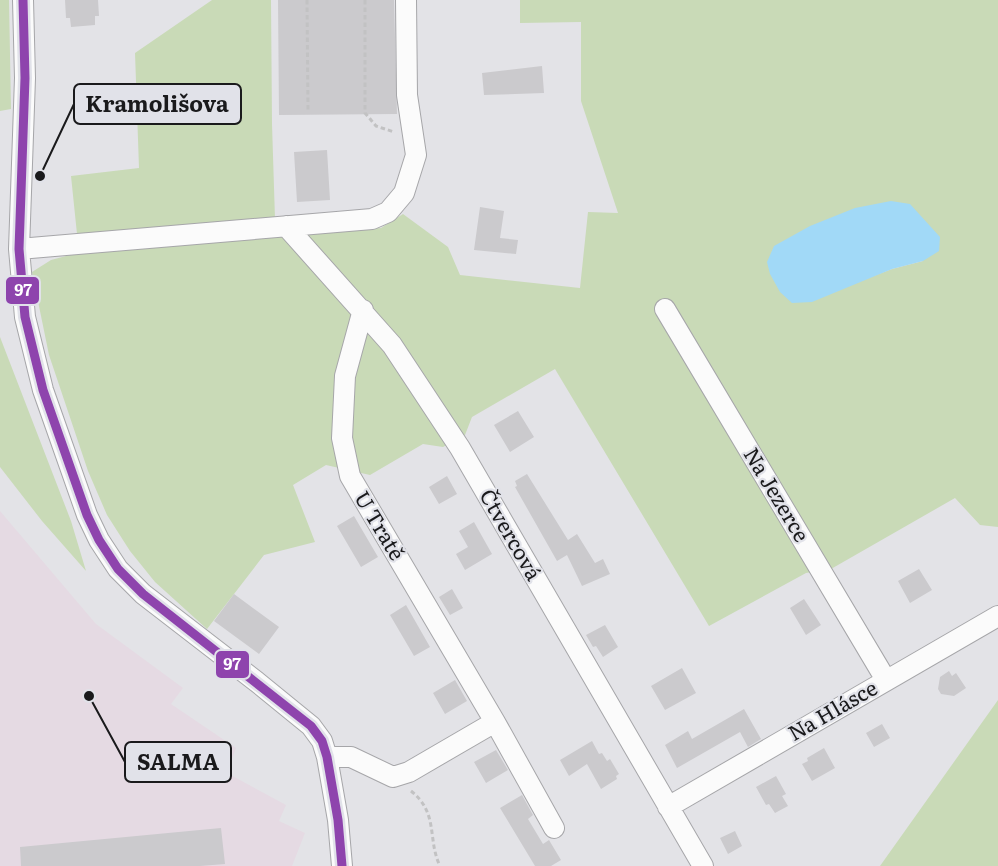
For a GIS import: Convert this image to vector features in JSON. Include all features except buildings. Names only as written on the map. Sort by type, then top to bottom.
[{"type":"street","points":[[23,0],[25,78],[19,249],[25,317],[40,379],[87,515],[99,540],[118,569],[143,594],[258,682],[311,726],[322,741],[334,800],[342,866]]},
{"type":"street","points":[[19,249],[372,219],[388,212],[404,193],[416,155],[407,95],[406,0]]},
{"type":"street","name":"Čtvercová","points":[[286,226],[363,309],[392,345],[460,448],[703,866]]},
{"type":"street","name":"U Tratě","points":[[363,309],[345,376],[342,438],[350,476],[495,722],[554,828]]},
{"type":"street","name":"Na Jezerce","points":[[665,309],[886,680]]},
{"type":"street","name":"Na Hlásce","points":[[668,807],[998,616]]},
{"type":"street","points":[[327,758],[351,757],[393,777],[409,772],[495,722]]},
{"type":"path","points":[[307,0],[308,110]]},
{"type":"path","points":[[365,0],[364,113],[376,126],[414,136]]},
{"type":"path","points":[[393,777],[419,798],[432,820],[435,856],[440,866]]},
{"type":"shaded area","points":[[0,511],[96,624],[183,688],[171,704],[236,748],[227,773],[286,805],[279,821],[305,833],[292,866],[0,866]]},
{"type":"green space","points":[[0,0],[9,0],[11,109],[0,111]]},
{"type":"green space","points":[[212,0],[271,0],[275,219],[77,234],[71,176],[139,168],[135,53]]},
{"type":"green space","points":[[520,0],[998,0],[998,527],[980,525],[955,498],[831,569],[806,573],[709,626],[555,369],[472,417],[465,435],[443,447],[423,444],[370,475],[326,465],[293,485],[315,542],[264,555],[207,629],[155,582],[130,551],[107,515],[88,471],[49,355],[32,272],[51,260],[81,252],[137,245],[381,228],[403,214],[448,247],[460,275],[580,288],[588,212],[618,213],[581,101],[581,22],[520,23]],"holes":[[[810,226],[923,261],[892,269],[855,283]]]},
{"type":"green space","points":[[0,337],[71,521],[86,571],[42,521],[0,467]]},
{"type":"green space","points":[[998,700],[998,866],[880,866]]},
{"type":"water","points":[[891,201],[910,204],[940,237],[939,251],[923,261],[892,269],[812,302],[792,303],[780,292],[770,274],[767,262],[774,246],[810,226],[855,208]]},
{"type":"transit line","name":"97","points":[[23,0],[25,78],[19,249],[25,317],[43,390],[87,515],[99,540],[118,569],[143,594],[311,726],[322,741],[338,820],[342,866]]},
{"type":"place","name":"Kramolišova","points":[[40,176]]},
{"type":"place","name":"SALMA","points":[[89,696]]}]
